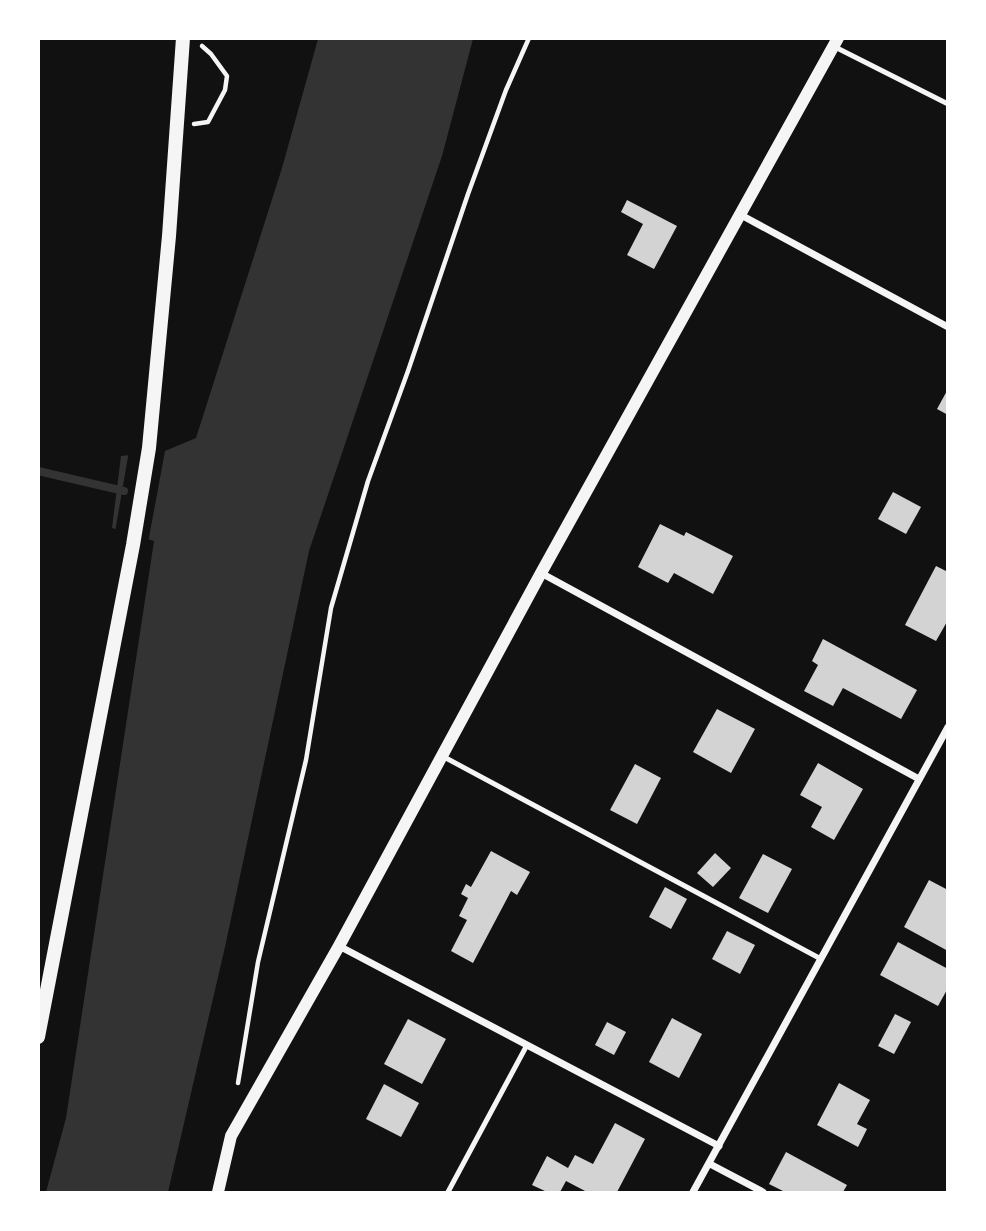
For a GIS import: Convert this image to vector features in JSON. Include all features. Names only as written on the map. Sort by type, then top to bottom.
[{"type":"main road","points":[[38,1037],[133,545],[149,448],[169,236],[183,38]]},
{"type":"street","points":[[218,1192],[231,1136],[339,946],[541,573],[836,43]]},
{"type":"street","points":[[741,215],[947,327]]},
{"type":"street","points":[[541,573],[919,779]]},
{"type":"street","points":[[693,1192],[947,727]]},
{"type":"street","points":[[339,946],[719,1146]]},
{"type":"street","points":[[710,1164],[763,1192]]},
{"type":"lane","points":[[836,43],[947,104]]},
{"type":"lane","points":[[442,755],[821,958]]},
{"type":"lane","points":[[447,1192],[527,1045]]},
{"type":"path","points":[[177,126],[208,122],[225,90],[227,76],[211,54],[194,38]]},
{"type":"path","points":[[238,1086],[258,962],[306,760],[331,608],[368,481],[506,90],[528,38]]},
{"type":"shaded area","points":[[318,39],[473,39],[442,156],[309,551],[225,947],[168,1192],[46,1192],[66,1118],[154,541],[112,528],[121,456],[165,451],[196,438],[282,168]]},
{"type":"pier","points":[[129,451],[165,451],[148,543],[115,532]]},
{"type":"building","points":[[627,200],[677,226],[654,269],[627,255],[643,224],[621,212]]},
{"type":"building","points":[[948,389],[948,415],[937,409]]},
{"type":"building","points":[[893,492],[921,507],[906,534],[878,519]]},
{"type":"building","points":[[660,524],[684,536],[686,532],[733,556],[713,594],[674,573],[668,583],[638,567]]},
{"type":"building","points":[[936,566],[948,572],[948,620],[936,641],[905,625]]},
{"type":"building","points":[[823,639],[917,690],[901,719],[843,688],[833,706],[804,691],[818,665],[812,661]]},
{"type":"building","points":[[717,709],[755,729],[731,773],[693,752]]},
{"type":"building","points":[[818,763],[863,789],[834,840],[811,827],[822,807],[800,795]]},
{"type":"building","points":[[635,764],[661,778],[637,824],[610,810]]},
{"type":"building","points":[[491,851],[530,872],[517,895],[511,891],[473,963],[451,951],[467,920],[459,916],[468,898],[461,894],[466,884],[471,887]]},
{"type":"building","points":[[715,853],[731,868],[713,887],[697,873]]},
{"type":"building","points":[[763,854],[792,869],[768,913],[739,898]]},
{"type":"building","points":[[929,880],[948,890],[948,951],[904,927]]},
{"type":"building","points":[[665,887],[687,899],[671,929],[649,917]]},
{"type":"building","points":[[727,931],[755,945],[740,974],[712,959]]},
{"type":"building","points":[[898,942],[948,969],[948,988],[938,1006],[880,975]]},
{"type":"building","points":[[895,1014],[911,1022],[894,1054],[878,1046]]},
{"type":"building","points":[[672,1018],[702,1034],[679,1078],[649,1062]]},
{"type":"building","points":[[408,1019],[446,1039],[422,1084],[384,1064]]},
{"type":"building","points":[[607,1022],[626,1032],[614,1055],[595,1045]]},
{"type":"building","points":[[839,1083],[870,1100],[857,1124],[867,1129],[858,1147],[817,1125]]},
{"type":"building","points":[[384,1084],[419,1103],[401,1137],[366,1119]]},
{"type":"building","points":[[615,1123],[645,1139],[617,1192],[587,1192],[566,1181],[560,1192],[547,1192],[532,1185],[547,1156],[568,1168],[575,1155],[593,1164]]},
{"type":"building","points":[[786,1152],[847,1185],[843,1192],[785,1192],[769,1184]]},
{"type":"waterway","points":[[38,471],[124,491]]}]
